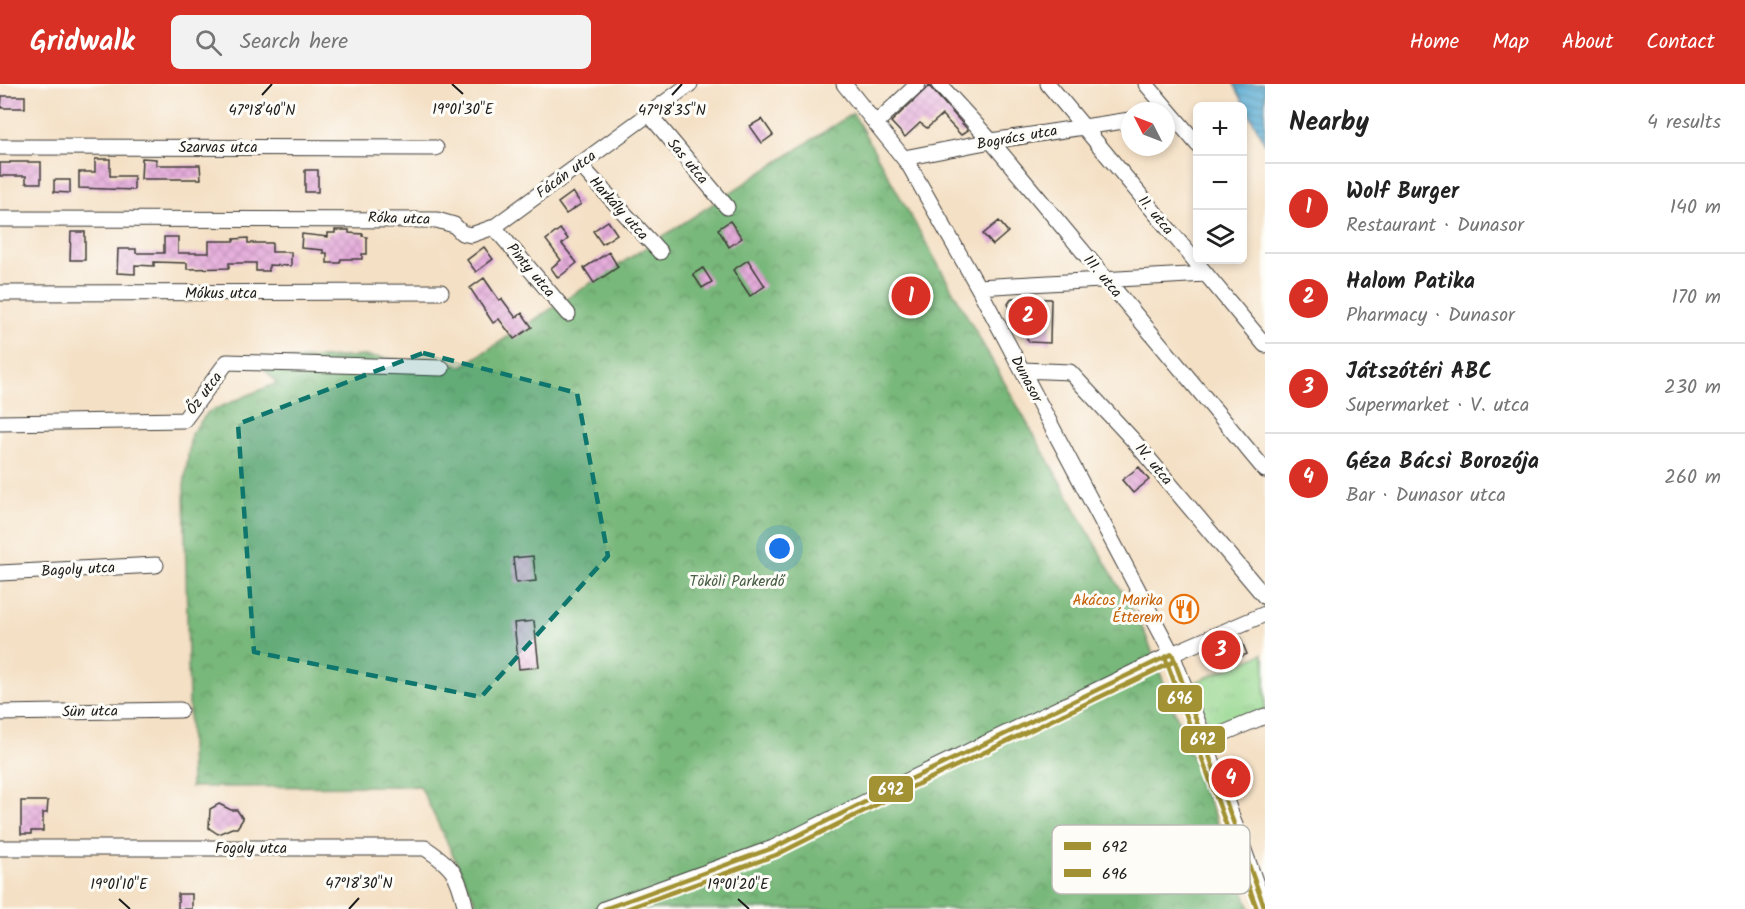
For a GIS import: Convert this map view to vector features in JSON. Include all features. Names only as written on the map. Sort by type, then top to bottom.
[{"type":"street","name":"Fácán utca","points":[[437,220],[454,225],[462,233],[471,235],[494,227],[690,84]]},
{"type":"street","name":"Dunasor","points":[[844,84],[904,158],[1023,370],[1172,654],[1234,825]]},
{"type":"street","points":[[876,123],[918,84]]},
{"type":"street","name":"III. utca","points":[[939,84],[991,141],[1265,470]]},
{"type":"street","name":"II. utca","points":[[1048,84],[1265,345]]},
{"type":"street","points":[[1146,84],[1159,102]]},
{"type":"street","name":"Sas utca","points":[[649,114],[727,207]]},
{"type":"street","name":"Bogrács utca","points":[[904,158],[991,141],[1121,121]]},
{"type":"street","points":[[1175,121],[1193,141]]},
{"type":"street","name":"Szarvas utca","points":[[0,147],[436,148]]},
{"type":"street","name":"Harkály utca","points":[[579,164],[660,252]]},
{"type":"street","name":"Róka utca","points":[[0,218],[437,217],[437,220]]},
{"type":"street","name":"Pinty utca","points":[[494,227],[568,314]]},
{"type":"street","points":[[978,287],[1206,274]]},
{"type":"street","name":"Mókus utca","points":[[0,293],[441,292]]},
{"type":"street","name":"Őz utca","points":[[0,423],[184,420],[227,362],[442,368]]},
{"type":"street","name":"IV. utca","points":[[1023,370],[1070,372],[1133,440],[1265,597]]},
{"type":"street","name":"Bagoly utca","points":[[0,573],[156,565]]},
{"type":"street","points":[[604,909],[773,848],[1172,654],[1265,614]]},
{"type":"street","name":"Sün utca","points":[[0,712],[180,710]]},
{"type":"street","points":[[1205,741],[1265,716]]},
{"type":"street","name":"Fogoly utca","points":[[0,848],[425,848],[444,861],[460,881],[466,909]]},
{"type":"street","name":"Dunasor","points":[[1250,869],[1264,909]]},
{"type":"highlighted area","points":[[423,353],[577,393],[608,556],[481,697],[254,652],[238,424]]},
{"type":"green space","name":"Tököli Parkerdő","points":[[853,113],[1145,633],[1218,825],[1052,825],[1052,894],[1244,894],[1250,909],[479,909],[420,786],[191,787],[184,486],[191,434],[208,412],[277,383],[257,361],[366,356],[463,366]]},
{"type":"green space","points":[[1262,654],[1265,661],[1265,709],[1217,729],[1210,726],[1191,684]]},
{"type":"water","points":[[1234,84],[1265,84],[1265,144],[1247,109],[1247,102],[1243,102]]},
{"type":"building","points":[[929,86],[968,130],[961,135],[942,115],[927,128],[920,123],[905,137],[891,122]]},
{"type":"building","points":[[2,96],[25,96],[25,108],[1,108]]},
{"type":"building","points":[[762,119],[773,135],[762,143],[750,126]]},
{"type":"building","points":[[142,158],[156,159],[156,165],[200,165],[201,179],[141,179]]},
{"type":"building","points":[[95,159],[110,159],[110,176],[134,176],[134,190],[79,188],[79,172],[95,172]]},
{"type":"building","points":[[41,162],[41,183],[26,183],[26,176],[0,176],[0,163]]},
{"type":"building","points":[[305,170],[318,170],[318,192],[305,192]]},
{"type":"building","points":[[54,180],[70,180],[70,193],[54,192]]},
{"type":"building","points":[[573,192],[581,204],[566,214],[558,203]]},
{"type":"building","points":[[608,221],[617,234],[602,244],[593,231]]},
{"type":"building","points":[[730,221],[742,238],[729,247],[718,229]]},
{"type":"building","points":[[999,221],[1008,232],[993,245],[983,234]]},
{"type":"building","points":[[560,229],[568,239],[562,244],[577,263],[558,278],[551,268],[561,260],[546,240]]},
{"type":"building","points":[[335,230],[349,230],[349,233],[363,234],[362,236],[367,237],[367,254],[362,254],[362,259],[341,259],[340,263],[327,263],[327,253],[323,253],[323,250],[301,248],[302,234],[328,237],[328,233],[335,233]]},
{"type":"building","points":[[71,232],[85,232],[85,260],[70,260]]},
{"type":"building","points":[[164,237],[178,237],[178,253],[209,253],[209,241],[234,241],[234,239],[248,238],[248,243],[272,243],[272,252],[291,252],[291,266],[269,265],[269,271],[256,271],[256,263],[229,263],[229,268],[187,269],[187,263],[154,262],[154,266],[135,265],[135,274],[117,273],[118,249],[136,249],[136,253],[164,253]]},
{"type":"building","points":[[484,247],[493,259],[476,272],[467,260]]},
{"type":"building","points":[[609,252],[618,267],[594,283],[584,268]]},
{"type":"building","points":[[748,260],[765,286],[750,296],[733,270]]},
{"type":"building","points":[[703,268],[712,282],[702,288],[693,274]]},
{"type":"building","points":[[484,278],[499,300],[502,299],[516,318],[522,313],[532,327],[514,339],[499,319],[493,323],[470,288]]},
{"type":"building","points":[[1012,298],[1051,299],[1050,343],[1029,342],[1008,304]]},
{"type":"building","points":[[1139,467],[1149,480],[1133,493],[1122,480]]},
{"type":"building","points":[[533,556],[536,581],[516,583],[513,558]]},
{"type":"building","points":[[534,621],[539,667],[519,669],[514,623]]},
{"type":"building","points":[[1240,637],[1247,654],[1225,663],[1218,646]]},
{"type":"building","points":[[21,801],[48,801],[47,813],[43,813],[43,831],[21,834]]},
{"type":"building","points":[[219,804],[231,810],[237,810],[243,819],[237,828],[218,834],[209,828],[210,809]]},
{"type":"building","points":[[178,894],[192,894],[192,909],[178,909]]},
{"type":"transit line","name":"692","points":[[1172,654],[1234,825]]},
{"type":"transit line","name":"692","points":[[604,909],[773,848],[1172,654]]},
{"type":"transit line","name":"696","points":[[1165,657],[1226,825]]},
{"type":"transit line","name":"696","points":[[626,909],[776,855],[1175,661]]},
{"type":"transit line","name":"692","points":[[1250,868],[1265,909]]},
{"type":"transit line","name":"696","points":[[1250,890],[1257,909]]},
{"type":"place","name":"Wolf Burger","points":[[911,296]]},
{"type":"place","name":"Halom Patika","points":[[1028,316]]},
{"type":"place","name":"Akácos Marika Étterem","points":[[1184,609]]},
{"type":"place","name":"Játszótéri ABC","points":[[1221,650]]},
{"type":"place","name":"Géza Bácsi Borozója","points":[[1231,778]]}]
